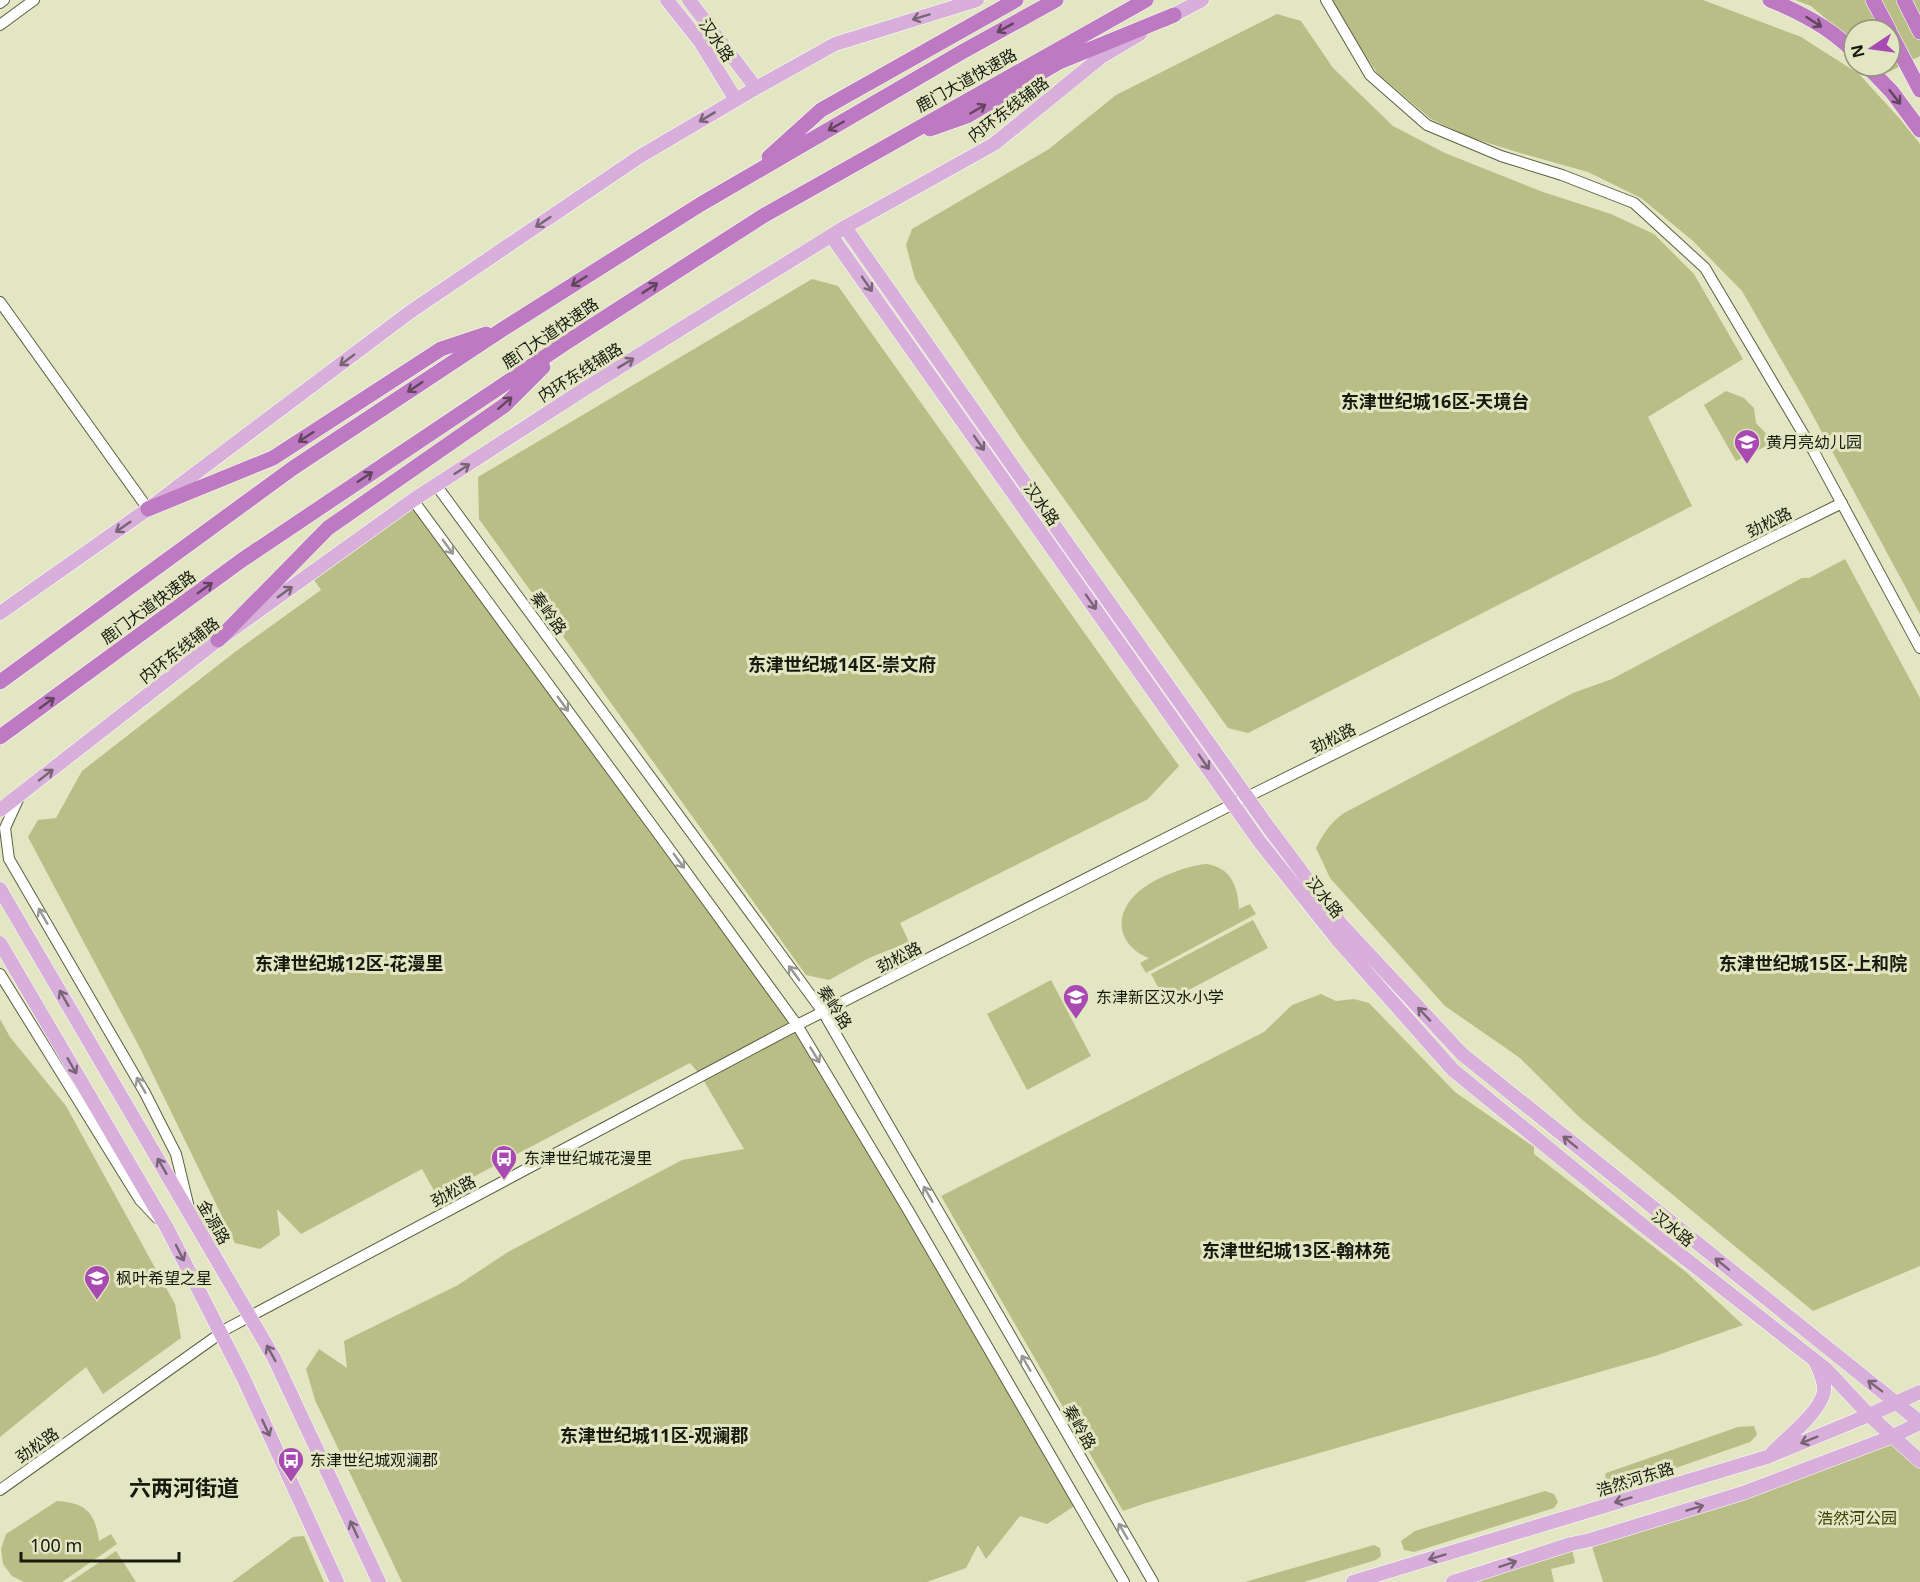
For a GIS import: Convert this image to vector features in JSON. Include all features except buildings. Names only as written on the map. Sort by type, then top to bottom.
[{"type":"highway","points":[[749,177],[821,110],[1016,0]]},
{"type":"highway","name":"鹿门大道快速路","points":[[0,682],[293,468],[503,328],[701,204],[962,51],[1056,0]]},
{"type":"highway","name":"鹿门大道快速路","points":[[0,737],[242,560],[567,342],[763,216],[1146,0]]},
{"type":"highway","points":[[1770,0],[1797,11],[1842,39]]},
{"type":"highway","points":[[1873,0],[1882,18]]},
{"type":"highway","points":[[1904,0],[1920,32]]},
{"type":"highway","points":[[885,146],[967,116],[1059,62],[1174,15]]},
{"type":"highway","points":[[1902,56],[1919,88]]},
{"type":"highway","points":[[1879,78],[1920,130]]},
{"type":"highway","points":[[148,509],[273,458],[441,349],[503,328]]},
{"type":"highway","points":[[218,640],[328,528],[505,405],[567,342]]},
{"type":"main road","name":"汉水路","points":[[668,0],[701,43],[736,100]]},
{"type":"main road","name":"汉水路","points":[[689,0],[756,88]]},
{"type":"main road","points":[[0,613],[148,509],[410,312],[639,157],[836,44],[977,0]]},
{"type":"main road","name":"内环东线辅路","points":[[0,810],[218,640],[413,500],[585,387],[845,227],[994,144],[1101,57],[1202,0]]},
{"type":"main road","name":"汉水路","points":[[845,227],[1247,797],[1340,923],[1462,1054],[1920,1423]]},
{"type":"main road","name":"汉水路","points":[[832,237],[1259,841],[1336,938],[1453,1070],[1640,1223],[1826,1369],[1891,1437],[1920,1461]]},
{"type":"main road","name":"金源路","points":[[0,889],[274,1358],[379,1582]]},
{"type":"main road","points":[[0,943],[167,1228],[243,1377],[336,1582]]},
{"type":"main road","points":[[1767,1457],[1808,1418],[1824,1394],[1822,1377],[1813,1359]]},
{"type":"main road","name":"浩然河东路","points":[[1353,1582],[1767,1457],[1920,1392]]},
{"type":"main road","points":[[1453,1582],[1743,1493],[1891,1437],[1920,1423]]},
{"type":"street","points":[[0,3],[4,0]]},
{"type":"street","points":[[0,25],[34,0]]},
{"type":"street","points":[[1326,0],[1370,75],[1427,125],[1501,156],[1562,175],[1634,203],[1705,268],[1814,452],[1920,648]]},
{"type":"street","points":[[0,302],[148,509]]},
{"type":"street","name":"秦岭路","points":[[436,485],[823,1012],[1153,1582]]},
{"type":"street","points":[[413,500],[797,1025],[908,1210],[1124,1582]]},
{"type":"street","name":"劲松路","points":[[0,1490],[221,1333],[250,1316],[797,1025],[1247,797],[1842,503]]},
{"type":"street","points":[[20,795],[5,828],[5,856],[146,1093],[176,1154],[192,1217]]},
{"type":"street","points":[[0,974],[140,1200],[167,1228]]},
{"type":"green space","points":[[1327,0],[1703,0],[1801,37],[1842,63],[1842,78],[1863,78],[1920,144],[1920,614],[1804,399],[1742,291],[1693,241],[1641,198],[1588,172],[1469,137],[1431,119],[1378,74]]},
{"type":"green space","points":[[1795,0],[1920,0],[1920,56],[1902,65],[1902,18],[1842,18],[1842,33],[1811,6]]},
{"type":"green space","points":[[1277,14],[1301,21],[1333,68],[1393,126],[1445,153],[1543,192],[1611,214],[1654,234],[1694,274],[1743,359],[1648,417],[1692,506],[1248,733],[1228,728],[1022,440],[915,279],[906,245],[912,229],[1049,149],[1116,95]]},
{"type":"green space","points":[[812,279],[838,286],[1179,766],[1148,799],[900,923],[909,942],[869,958],[829,980],[806,975],[479,519],[478,477]]},
{"type":"green space","points":[[1726,391],[1744,398],[1754,408],[1756,423],[1774,442],[1736,461],[1704,405]]},
{"type":"green space","points":[[413,500],[797,1025],[1079,1503],[1047,1524],[1020,1516],[986,1559],[978,1545],[966,1568],[927,1582],[402,1582],[315,1400],[306,1369],[319,1349],[347,1368],[344,1341],[458,1285],[508,1252],[682,1160],[744,1149],[701,1076],[690,1063],[437,1196],[422,1169],[301,1234],[277,1209],[280,1235],[260,1249],[235,1243],[141,1050],[28,837],[38,820],[56,818],[82,771],[235,652],[321,590],[310,574]]},
{"type":"green space","points":[[1845,559],[1920,698],[1920,1266],[1813,1311],[1579,1117],[1520,1058],[1445,1006],[1330,878],[1316,848],[1327,829],[1344,813],[1573,693],[1612,679],[1802,578],[1809,578]]},
{"type":"green space","points":[[1207,864],[1222,869],[1232,879],[1239,909],[1250,904],[1256,914],[1146,973],[1140,963],[1149,958],[1131,947],[1122,931],[1123,913],[1128,904],[1141,889],[1149,884],[1189,867]]},
{"type":"green space","points":[[1253,920],[1268,948],[1166,1002],[1151,974]]},
{"type":"green space","points":[[1051,980],[1091,1056],[1027,1090],[987,1014]]},
{"type":"green space","points":[[1321,994],[1336,1001],[1354,999],[1369,1003],[1455,1092],[1534,1147],[1534,1154],[1686,1272],[1743,1325],[1655,1356],[1123,1511],[941,1196],[1264,1032],[1292,1005]]},
{"type":"green space","points":[[0,1019],[10,1037],[66,1106],[175,1304],[181,1338],[103,1394],[86,1367],[0,1437]]},
{"type":"green space","points":[[1754,1426],[1757,1435],[1750,1442],[1613,1490],[1603,1486],[1606,1473],[1738,1427]]},
{"type":"green space","name":"浩然河公园","points":[[1891,1437],[1920,1461],[1920,1582],[1603,1582],[1590,1540]]},
{"type":"green space","points":[[1545,1491],[1554,1494],[1558,1502],[1554,1508],[1414,1552],[1404,1550],[1401,1541],[1415,1531]]},
{"type":"green space","points":[[57,1501],[82,1507],[92,1516],[99,1541],[111,1534],[117,1544],[62,1582],[24,1582],[12,1576],[3,1564],[1,1549],[6,1534]]},
{"type":"green space","points":[[304,1536],[324,1582],[232,1582],[293,1537]]},
{"type":"green space","points":[[1571,1544],[1575,1563],[1551,1569],[1554,1582],[1453,1582]]},
{"type":"green space","points":[[1374,1545],[1380,1548],[1381,1556],[1376,1560],[1304,1582],[1245,1582]]},
{"type":"green space","points":[[116,1551],[136,1582],[70,1582]]},
{"type":"place","name":"黄月亮幼儿园","points":[[1747,465]]},
{"type":"place","name":"东津新区汉水小学","points":[[1076,1020]]},
{"type":"place","name":"东津世纪城花漫里","points":[[504,1181]]},
{"type":"place","name":"枫叶希望之星","points":[[97,1301]]},
{"type":"place","name":"东津世纪城观澜郡","points":[[291,1483]]},
{"type":"district","name":"东津世纪城16区-天境台","points":[[1435,401]]},
{"type":"district","name":"东津世纪城14区-崇文府","points":[[842,664]]},
{"type":"district","name":"东津世纪城12区-花漫里","points":[[349,963]]},
{"type":"district","name":"东津世纪城15区-上和院","points":[[1813,963]]},
{"type":"district","name":"东津世纪城13区-翰林苑","points":[[1296,1250]]},
{"type":"district","name":"东津世纪城11区-观澜郡","points":[[654,1435]]},
{"type":"district","name":"六两河街道","points":[[184,1487]]}]
